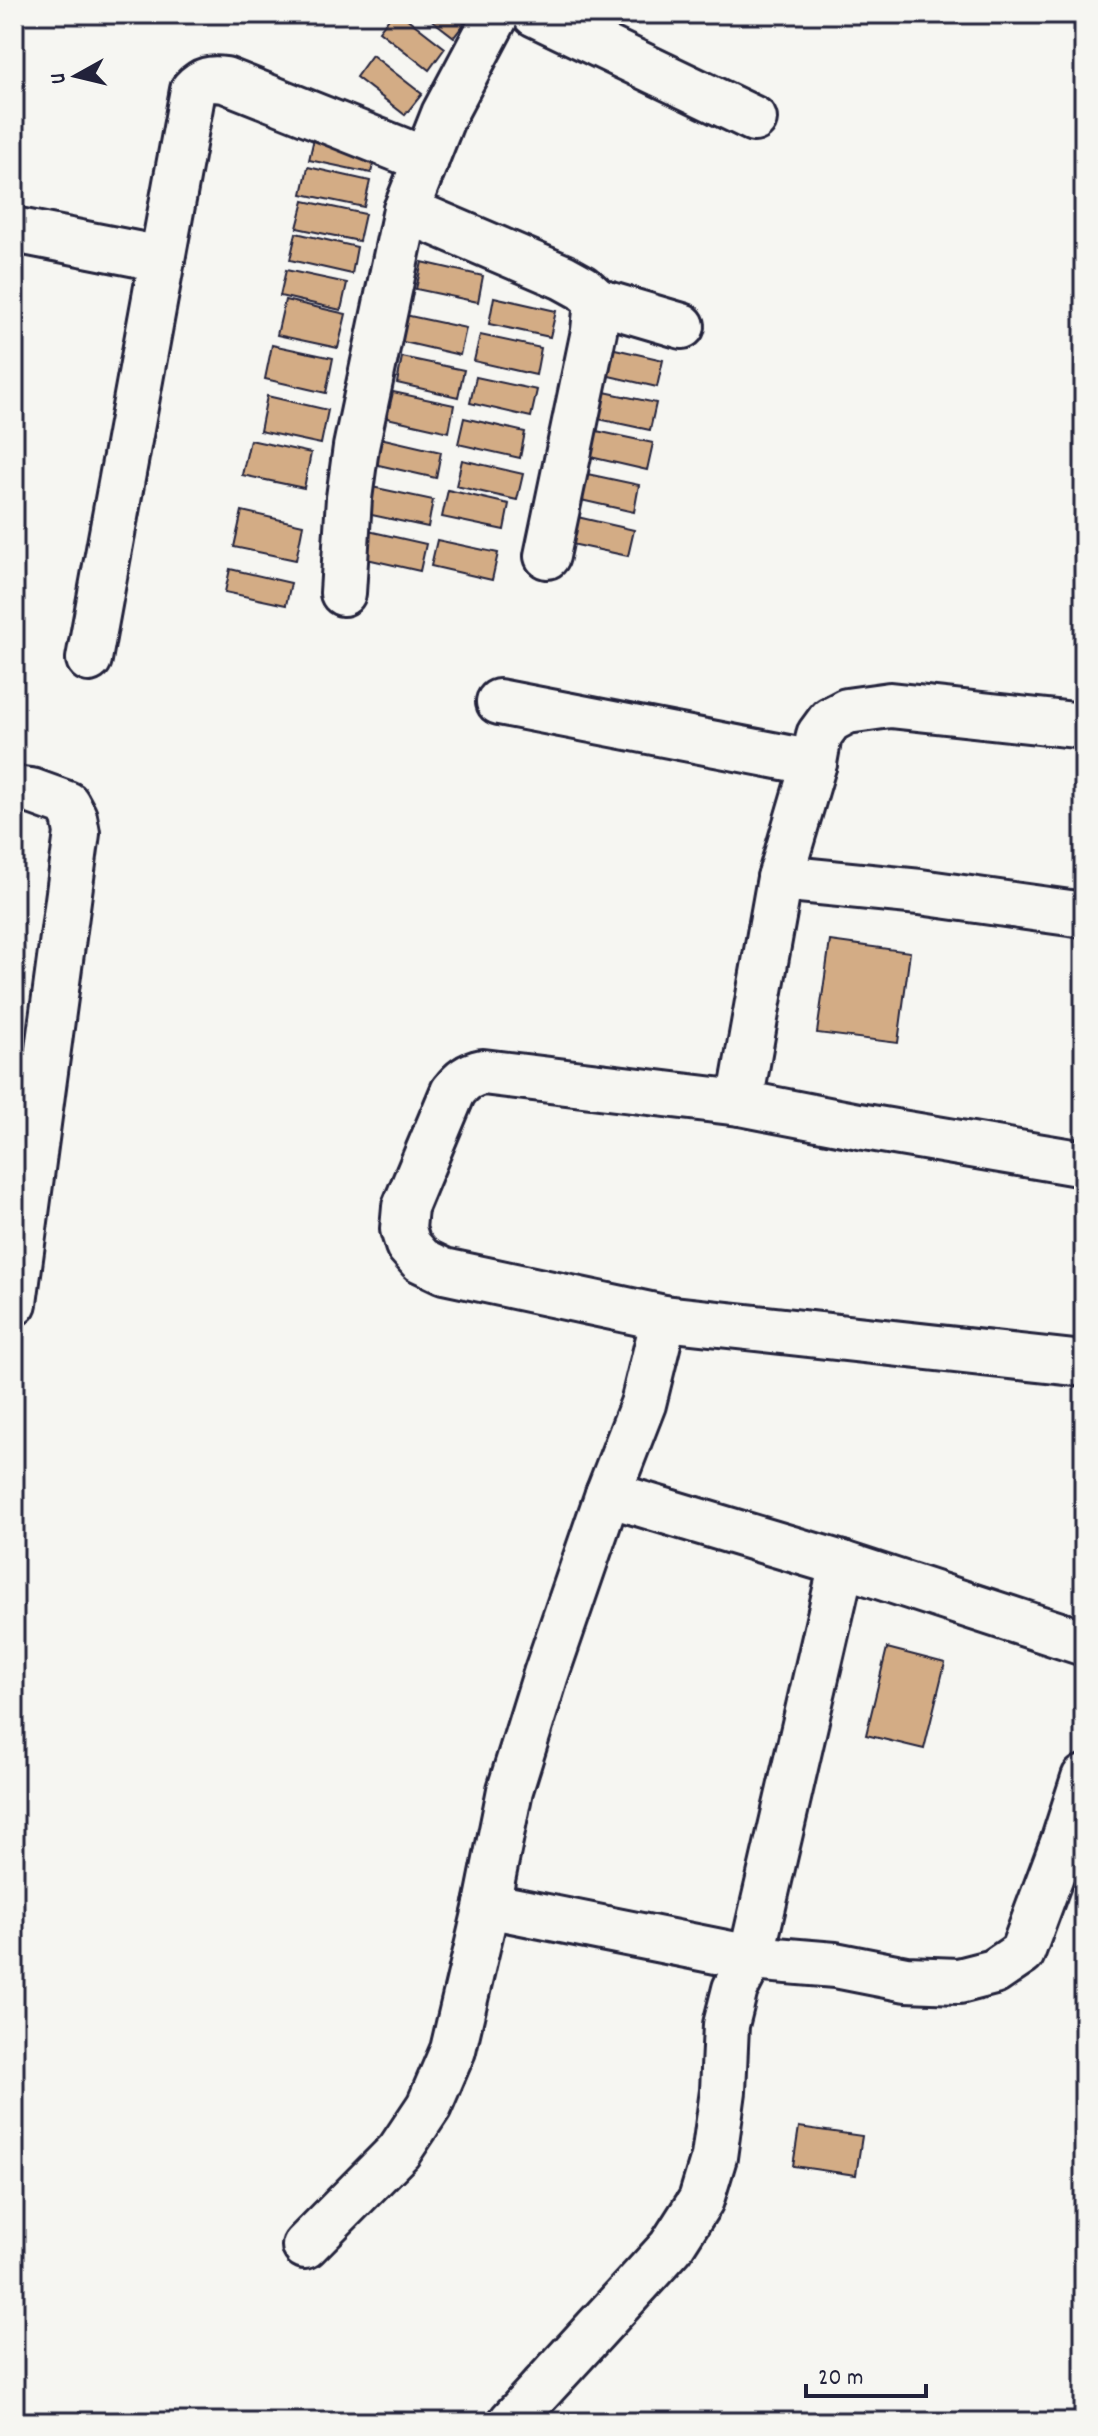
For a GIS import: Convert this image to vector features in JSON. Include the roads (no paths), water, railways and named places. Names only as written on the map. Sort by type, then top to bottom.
[{"type":"street","points":[[343,593],[349,498],[356,447],[406,210],[444,114],[497,14]]},
{"type":"street","points":[[535,14],[754,119]]},
{"type":"street","points":[[89,659],[193,90],[199,82],[207,79],[225,80],[426,160]]},
{"type":"street","points":[[406,210],[563,277],[583,288],[597,301],[682,326]]},
{"type":"street","points":[[14,230],[162,259]]},
{"type":"street","points":[[547,556],[594,331],[597,301]]},
{"type":"street","points":[[499,702],[814,763]]},
{"type":"street","points":[[740,1103],[780,878],[814,763],[819,735],[830,720],[847,711],[868,706],[1084,726]]},
{"type":"street","points":[[14,789],[31,791],[67,804],[77,833],[14,1303]]},
{"type":"street","points":[[780,878],[920,892],[1084,915]]},
{"type":"street","points":[[1084,1164],[740,1103],[499,1073],[473,1074],[453,1092],[405,1207],[403,1229],[408,1245],[421,1260],[444,1271],[664,1318],[1084,1364]]},
{"type":"street","points":[[305,2246],[399,2151],[429,2106],[453,2050],[510,1790],[608,1494],[643,1404],[664,1318]]},
{"type":"street","points":[[608,1494],[842,1564],[1084,1643]]},
{"type":"street","points":[[511,2422],[671,2247],[701,2200],[714,2157],[723,2091],[726,2025],[735,1989],[751,1958],[842,1564]]},
{"type":"street","points":[[487,1905],[751,1958],[835,1965],[906,1979],[959,1981],[994,1972],[1022,1953],[1084,1778]]}]
